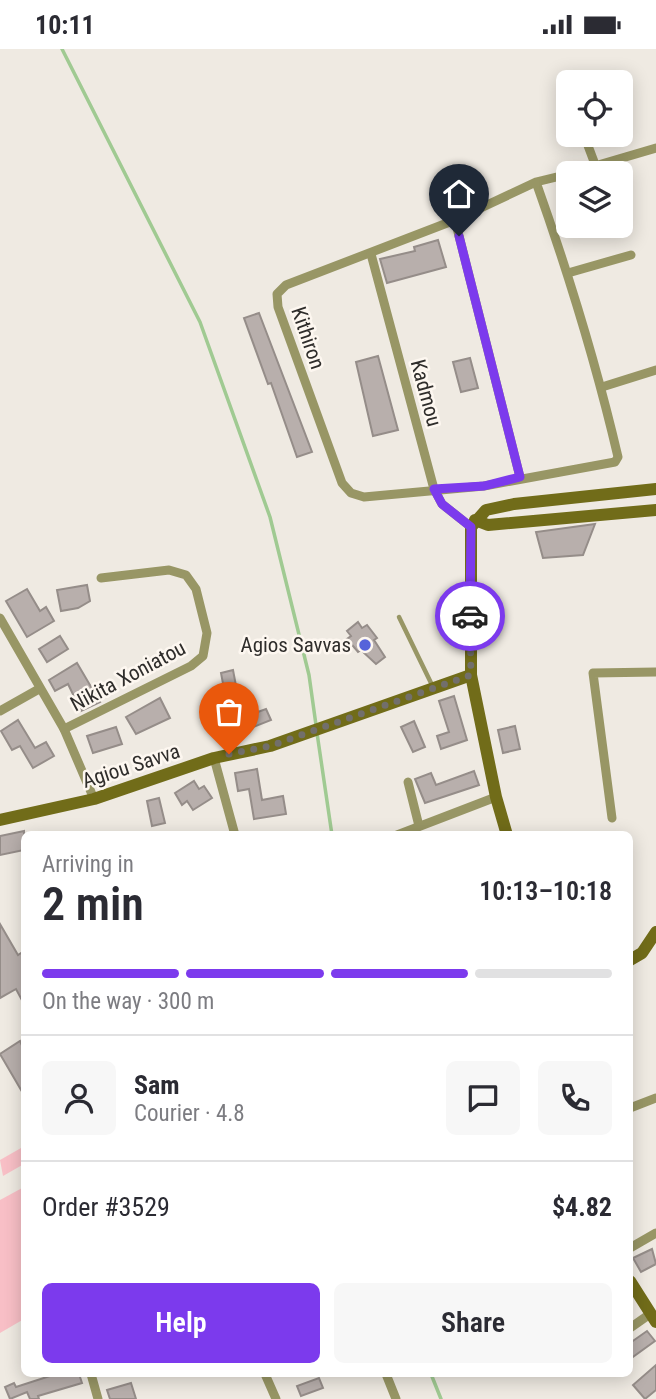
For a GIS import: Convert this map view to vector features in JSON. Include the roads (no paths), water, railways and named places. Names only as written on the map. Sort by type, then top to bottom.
[{"type":"main road","points":[[507,831],[496,797],[471,675],[473,524],[486,510],[514,504],[656,489]]},
{"type":"main road","points":[[473,524],[488,525],[656,510]]},
{"type":"main road","name":"Agiou Savva","points":[[0,820],[94,799],[214,758],[270,746],[471,675]]},
{"type":"main road","points":[[633,958],[654,942]]},
{"type":"main road","points":[[633,1288],[653,1318]]},
{"type":"street","name":"Kithiron","points":[[618,161],[655,151]]},
{"type":"street","name":"Kithiron","points":[[434,489],[364,497],[351,493],[342,484],[278,307],[277,294],[286,285],[456,220],[496,198],[536,182],[556,177]]},
{"type":"street","points":[[434,489],[484,486],[520,477],[615,462],[618,457],[602,387],[568,273],[536,182]]},
{"type":"street","points":[[456,220],[520,477]]},
{"type":"street","name":"Kadmou","points":[[371,254],[434,489],[442,504],[473,524]]},
{"type":"street","points":[[568,273],[631,255]]},
{"type":"street","points":[[602,387],[656,370]]},
{"type":"street","name":"Nikita Xoniatou","points":[[64,729],[191,666],[207,648],[208,633],[198,594],[186,575],[169,570],[101,578]]},
{"type":"street","points":[[0,618],[64,729],[94,799]]},
{"type":"street","points":[[612,818],[593,673],[656,672]]},
{"type":"street","points":[[0,711],[39,689]]},
{"type":"street","points":[[214,758],[234,831]]},
{"type":"street","points":[[408,782],[419,826]]},
{"type":"street","points":[[407,831],[496,797]]},
{"type":"street","points":[[633,1107],[656,1098]]},
{"type":"street","points":[[633,1246],[656,1233]]},
{"type":"street","points":[[633,1327],[653,1318]]},
{"type":"street","points":[[92,1377],[98,1399]]},
{"type":"street","points":[[266,1377],[276,1399]]},
{"type":"street","points":[[387,1377],[396,1399]]},
{"type":"lane","points":[[399,617],[433,689]]},
{"type":"waterway","points":[[62,49],[200,322],[270,517],[309,675],[316,725]]},
{"type":"waterway","points":[[317,733],[331,831]]},
{"type":"waterway","points":[[432,1377],[441,1399]]},
{"type":"place","name":"Agios Savvas","points":[[365,645]]}]
